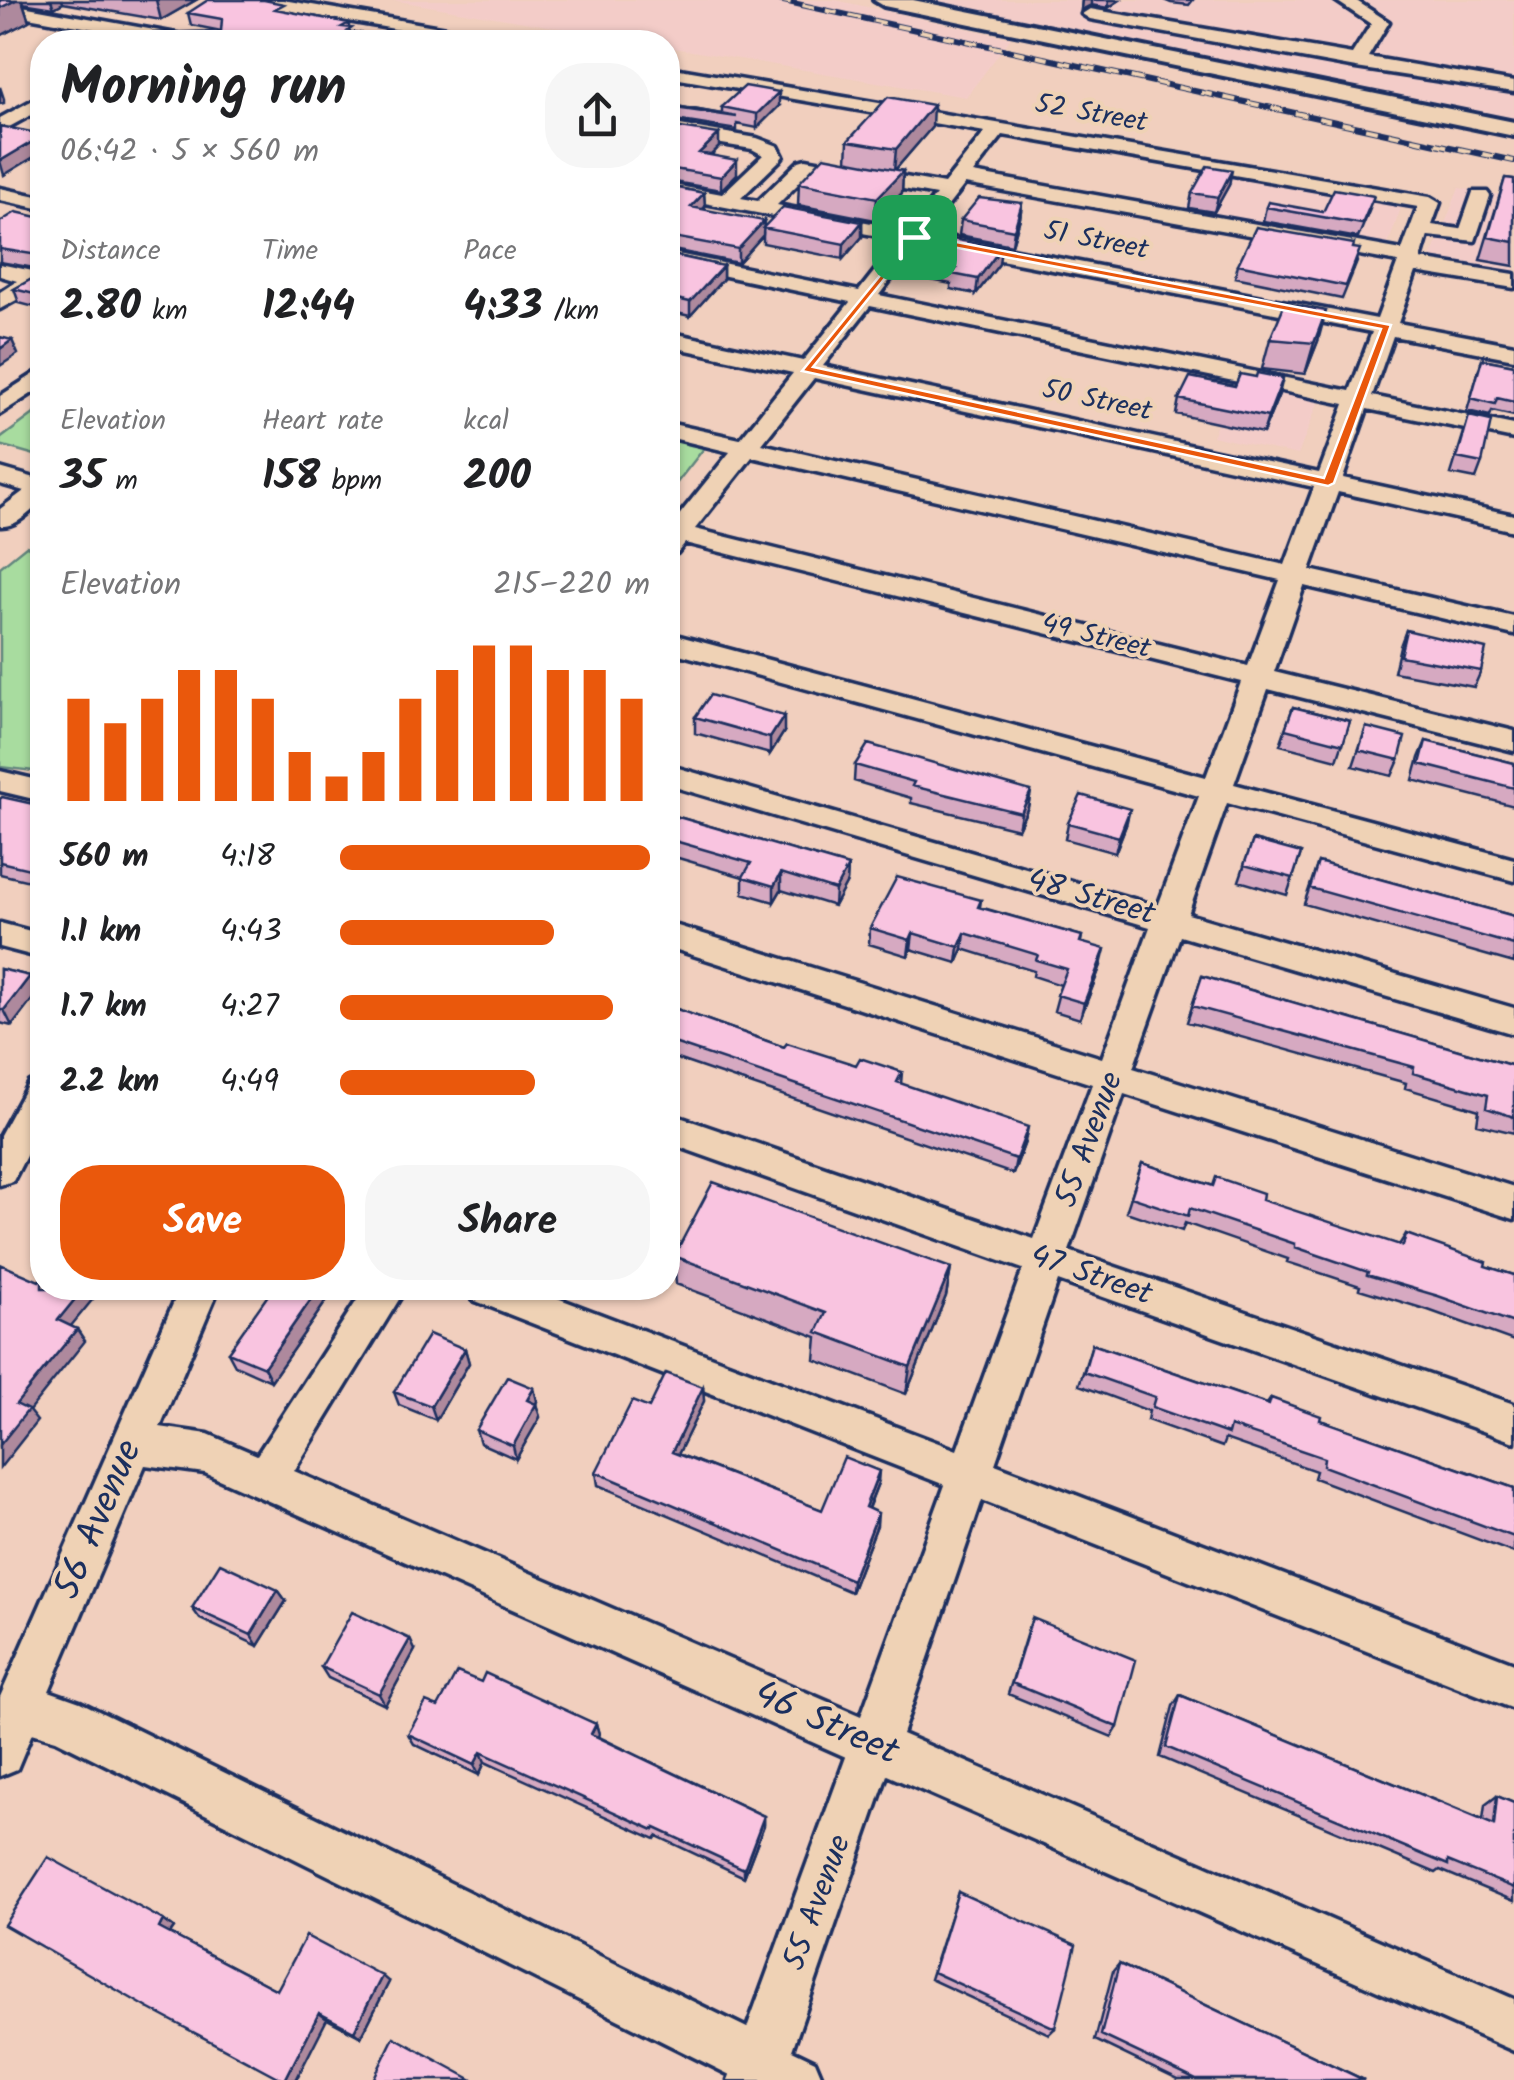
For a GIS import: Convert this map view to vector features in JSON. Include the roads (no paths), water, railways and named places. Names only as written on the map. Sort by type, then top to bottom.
[{"type":"main road","points":[[884,0],[1514,129]]},
{"type":"street","points":[[254,0],[428,30]]},
{"type":"street","points":[[1343,0],[1380,22],[1356,63]]},
{"type":"street","points":[[0,7],[107,30]]},
{"type":"street","points":[[1090,14],[1213,32],[1356,63],[1514,87]]},
{"type":"street","points":[[164,30],[182,19]]},
{"type":"street","points":[[1261,80],[1293,51]]},
{"type":"street","name":"52 Street","points":[[680,74],[1430,202]]},
{"type":"street","points":[[742,85],[694,128],[775,143]]},
{"type":"street","points":[[0,126],[30,109]]},
{"type":"street","points":[[680,531],[998,129]]},
{"type":"street","points":[[680,131],[771,150],[773,156],[726,201]]},
{"type":"street","points":[[762,208],[806,165],[955,184],[1514,282]]},
{"type":"street","name":"51 Street","points":[[680,192],[1514,352]]},
{"type":"street","points":[[1421,229],[1468,237],[1480,196]]},
{"type":"street","name":"55 Avenue","points":[[770,2074],[875,1746],[970,1475],[1430,202]]},
{"type":"street","points":[[680,260],[1514,432]]},
{"type":"street","points":[[0,270],[30,277]]},
{"type":"street","points":[[0,302],[30,284]]},
{"type":"street","name":"50 Street","points":[[680,341],[1514,523]]},
{"type":"street","points":[[0,407],[30,385]]},
{"type":"street","points":[[680,433],[1514,626]]},
{"type":"street","points":[[0,476],[30,485]]},
{"type":"street","points":[[0,518],[5,519],[30,498]]},
{"type":"street","name":"49 Street","points":[[680,542],[1514,742]]},
{"type":"street","points":[[680,645],[1514,870]]},
{"type":"street","name":"48 Street","points":[[680,778],[1514,1020]]},
{"type":"street","points":[[0,781],[30,788]]},
{"type":"street","points":[[0,936],[30,943]]},
{"type":"street","points":[[680,938],[1514,1203]]},
{"type":"street","points":[[0,1170],[30,1114]]},
{"type":"street","name":"47 Street","points":[[680,1132],[1514,1423]]},
{"type":"street","name":"56 Avenue","points":[[0,1752],[193,1300]]},
{"type":"street","points":[[265,1479],[378,1300]]},
{"type":"street","points":[[518,1300],[1514,1686]]},
{"type":"street","name":"46 Street","points":[[132,1443],[208,1454],[1514,2025]]},
{"type":"street","points":[[20,1706],[62,1718],[770,2074]]},
{"type":"railway","points":[[779,0],[1514,161]]}]
